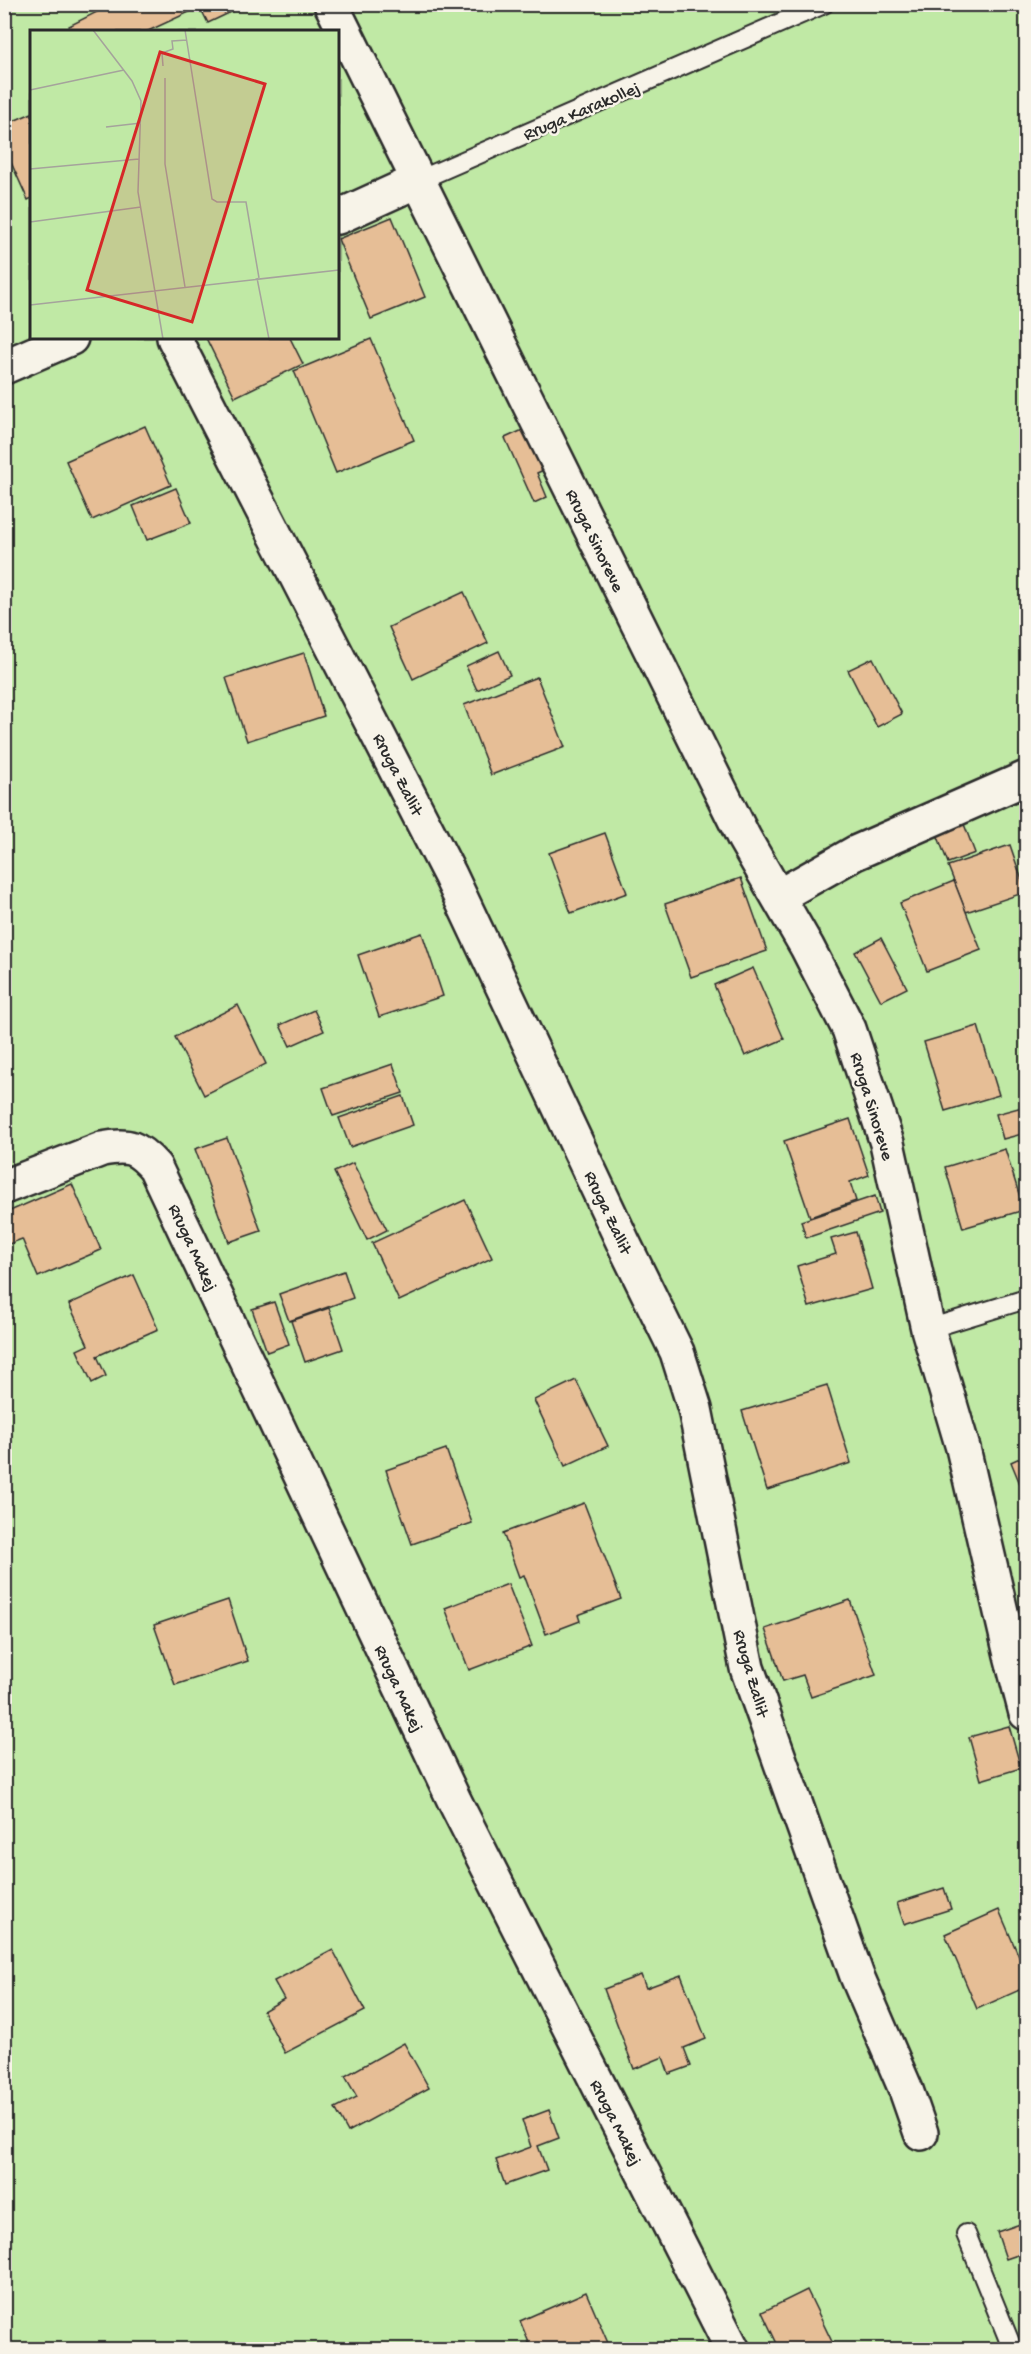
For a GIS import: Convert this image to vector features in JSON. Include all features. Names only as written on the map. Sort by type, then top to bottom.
[{"type":"street","name":"Rruga Sinoreve","points":[[331,4],[739,828],[779,896],[849,1029],[887,1143],[928,1329],[1019,1652],[1026,1713]]},
{"type":"street","name":"Rruga Karakollej","points":[[339,217],[417,181]]},
{"type":"street","points":[[4,368],[69,339]]},
{"type":"street","name":"Rruga Zallit","points":[[175,339],[450,875],[677,1352],[695,1409],[747,1668],[856,1976],[906,2090],[921,2133]]},
{"type":"street","points":[[779,896],[855,853],[1026,778]]},
{"type":"street","name":"Rruga Makej","points":[[4,1187],[102,1149],[119,1146],[132,1148],[144,1154],[155,1167],[454,1802],[732,2349]]},
{"type":"lane","name":"Rruga Karakollej","points":[[417,181],[824,4]]},
{"type":"lane","points":[[928,1329],[1026,1299]]},
{"type":"lane","points":[[966,2234],[1011,2345],[1010,2349]]},
{"type":"green space","points":[[5,5],[1026,5],[1026,2349],[5,2350]]},
{"type":"building","points":[[94,4],[248,4],[208,23],[200,7],[150,30],[71,30],[69,26],[97,12]]},
{"type":"building","points":[[30,114],[30,199],[28,200],[4,147],[4,125]]},
{"type":"building","points":[[392,217],[425,297],[371,319],[339,239]]},
{"type":"building","points":[[206,339],[290,339],[303,364],[235,397]]},
{"type":"building","points":[[371,339],[414,440],[336,473],[294,371]]},
{"type":"building","points":[[536,424],[555,465],[537,473],[547,497],[534,503],[505,438]]},
{"type":"building","points":[[145,426],[171,485],[92,520],[66,461]]},
{"type":"building","points":[[176,488],[191,523],[147,540],[133,506]]},
{"type":"building","points":[[464,592],[488,643],[413,679],[389,627]]},
{"type":"building","points":[[499,651],[510,675],[477,690],[466,666]]},
{"type":"building","points":[[304,653],[324,716],[247,741],[226,678]]},
{"type":"building","points":[[873,658],[902,714],[877,727],[848,670]]},
{"type":"building","points":[[537,677],[565,747],[491,775],[464,705]]},
{"type":"building","points":[[959,811],[975,853],[948,863],[932,821]]},
{"type":"building","points":[[605,833],[627,893],[571,913],[549,853]]},
{"type":"building","points":[[1010,845],[1026,892],[966,912],[948,866]]},
{"type":"building","points":[[741,878],[767,951],[691,977],[665,904]]},
{"type":"building","points":[[954,881],[981,950],[927,971],[900,903]]},
{"type":"building","points":[[422,933],[443,996],[379,1017],[358,955]]},
{"type":"building","points":[[881,938],[907,988],[881,1001],[855,952]]},
{"type":"building","points":[[753,968],[784,1039],[745,1056],[714,985]]},
{"type":"building","points":[[238,1005],[266,1064],[204,1095],[175,1037]]},
{"type":"building","points":[[314,1010],[324,1031],[290,1046],[280,1025]]},
{"type":"building","points":[[978,1026],[999,1095],[945,1111],[924,1042]]},
{"type":"building","points":[[393,1064],[403,1093],[333,1116],[323,1088]]},
{"type":"building","points":[[403,1096],[413,1125],[350,1147],[339,1118]]},
{"type":"building","points":[[1026,1106],[1026,1133],[1003,1139],[996,1114]]},
{"type":"building","points":[[850,1119],[869,1175],[850,1182],[856,1201],[810,1217],[784,1141]]},
{"type":"building","points":[[227,1138],[261,1231],[229,1242],[195,1149]]},
{"type":"building","points":[[1005,1149],[1024,1210],[963,1228],[945,1167]]},
{"type":"building","points":[[353,1163],[387,1230],[367,1240],[334,1172]]},
{"type":"building","points":[[72,1184],[101,1250],[38,1277],[22,1239],[4,1246],[4,1199],[10,1211]]},
{"type":"building","points":[[875,1196],[880,1213],[806,1238],[801,1221]]},
{"type":"building","points":[[465,1200],[492,1258],[399,1301],[372,1243]]},
{"type":"building","points":[[856,1232],[872,1289],[809,1307],[797,1266],[836,1254],[831,1239]]},
{"type":"building","points":[[344,1271],[353,1298],[289,1321],[279,1294]]},
{"type":"building","points":[[134,1275],[158,1329],[97,1356],[106,1376],[92,1383],[77,1350],[88,1345],[69,1304]]},
{"type":"building","points":[[274,1302],[289,1344],[267,1352],[252,1309]]},
{"type":"building","points":[[329,1308],[343,1349],[305,1362],[291,1321]]},
{"type":"building","points":[[1026,1361],[1026,1377],[1022,1362]]},
{"type":"building","points":[[576,1380],[608,1446],[565,1466],[534,1400]]},
{"type":"building","points":[[827,1385],[851,1463],[767,1490],[742,1411]]},
{"type":"building","points":[[446,1449],[472,1523],[412,1544],[386,1470]]},
{"type":"building","points":[[1026,1455],[1026,1495],[1025,1496],[1011,1462]]},
{"type":"building","points":[[584,1503],[621,1599],[578,1615],[580,1621],[546,1634],[524,1575],[519,1577],[503,1533]]},
{"type":"building","points":[[508,1584],[532,1646],[469,1670],[445,1608]]},
{"type":"building","points":[[228,1600],[248,1661],[175,1685],[154,1625]]},
{"type":"building","points":[[850,1600],[876,1675],[811,1697],[803,1675],[783,1681],[765,1629]]},
{"type":"building","points":[[1009,1726],[1021,1768],[981,1780],[969,1737]]},
{"type":"building","points":[[944,1888],[951,1909],[904,1924],[897,1903]]},
{"type":"building","points":[[999,1910],[1026,1973],[1026,1987],[977,2009],[945,1934]]},
{"type":"building","points":[[333,1950],[365,2011],[285,2053],[263,2011],[284,1999],[274,1981]]},
{"type":"building","points":[[641,1975],[646,1988],[681,1975],[706,2039],[684,2048],[691,2066],[669,2074],[663,2057],[634,2069],[604,1989]]},
{"type":"building","points":[[404,2043],[429,2088],[348,2132],[335,2108],[357,2097],[345,2076]]},
{"type":"building","points":[[549,2110],[559,2138],[538,2146],[547,2170],[505,2185],[496,2160],[531,2147],[522,2120]]},
{"type":"building","points":[[1026,2222],[1026,2252],[1006,2259],[997,2232]]},
{"type":"building","points":[[807,2290],[835,2348],[831,2350],[780,2350],[762,2312]]},
{"type":"building","points":[[586,2292],[611,2350],[532,2350],[520,2321]]}]
